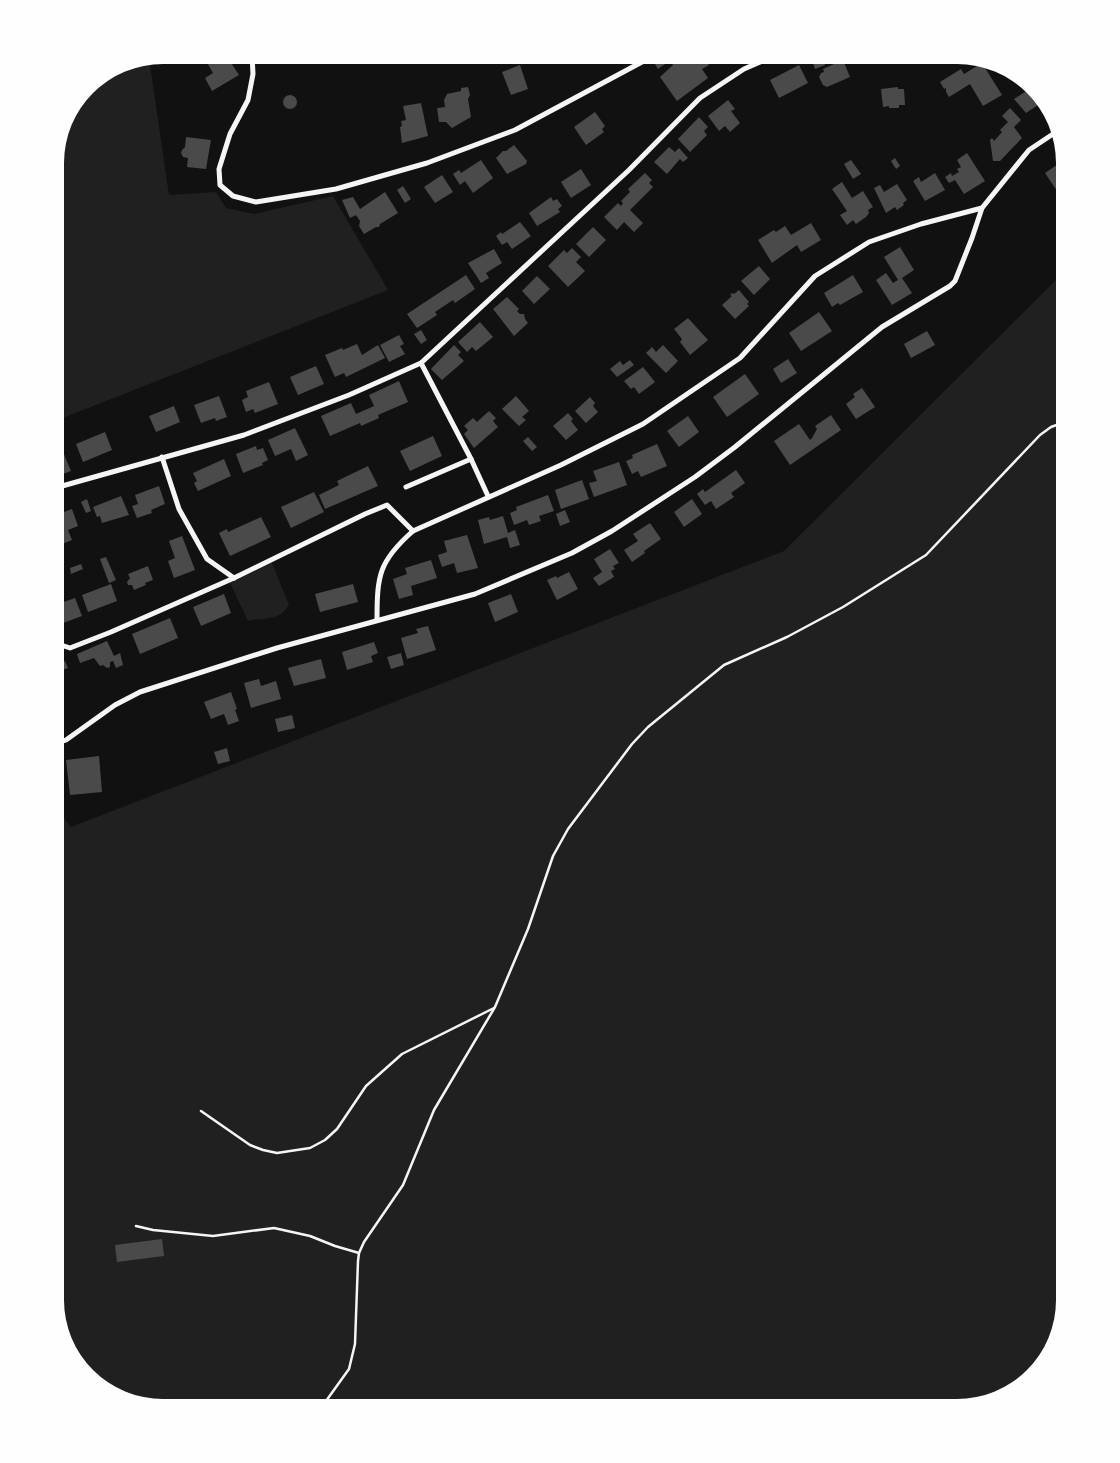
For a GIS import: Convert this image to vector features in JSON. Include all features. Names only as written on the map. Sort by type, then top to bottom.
[{"type":"street","points":[[252,64],[253,74],[248,100],[230,134],[220,169],[220,185],[233,196],[256,202],[336,189],[427,164],[515,130],[637,64]]},
{"type":"street","points":[[64,485],[244,435],[349,395],[421,363],[629,170],[700,98],[744,69],[755,64]]},
{"type":"street","points":[[64,741],[115,705],[140,692],[278,648],[474,594],[572,553],[650,508],[736,447],[882,327],[950,286],[955,281],[982,208],[1029,150],[1052,135]]},
{"type":"street","points":[[377,620],[379,586],[383,564],[394,548],[414,531],[488,496],[561,465],[643,424],[740,358],[815,276],[869,242],[921,224],[982,208]]},
{"type":"street","points":[[421,363],[488,496]]},
{"type":"street","points":[[162,457],[179,509],[207,559],[234,578]]},
{"type":"street","points":[[406,487],[471,459]]},
{"type":"street","points":[[64,646],[70,648],[111,632],[234,578],[387,505],[414,531]]},
{"type":"path","points":[[328,1399],[346,1375],[355,1344],[359,1252],[371,1229],[391,1204],[403,1184],[434,1110],[495,1007],[528,928],[553,856],[568,829],[632,744],[724,665],[787,637],[843,607],[926,555],[1040,435],[1056,425]]},
{"type":"path","points":[[201,1111],[250,1145],[263,1150],[285,1152],[310,1148],[325,1140],[337,1129],[366,1086],[402,1054],[495,1007]]},
{"type":"path","points":[[136,1226],[153,1230],[213,1236],[274,1228],[310,1236],[335,1246],[359,1252]]},
{"type":"shaded area","points":[[150,65],[169,195],[216,192],[226,208],[254,214],[333,196],[388,290],[64,417],[64,157],[67,137],[80,108],[98,88],[113,77],[131,69]]},
{"type":"shaded area","points":[[1056,280],[1056,1300],[1051,1332],[1040,1355],[1032,1365],[1012,1383],[1001,1389],[976,1397],[957,1399],[163,1399],[137,1396],[125,1392],[103,1379],[80,1355],[71,1338],[67,1326],[64,1300],[64,818],[71,827],[784,551]]},
{"type":"shaded area","points":[[272,563],[289,605],[285,611],[276,617],[248,621],[230,583]]},
{"type":"building","points":[[208,64],[232,64],[239,75],[212,91],[205,78],[213,73]]},
{"type":"building","points":[[655,64],[665,64],[658,69]]},
{"type":"building","points":[[708,64],[702,69],[708,78],[677,101],[660,77],[673,65]]},
{"type":"building","points":[[813,64],[825,64],[825,65],[815,69]]},
{"type":"building","points":[[834,64],[845,64],[850,77],[827,87],[823,85],[819,77],[824,72],[823,69]]},
{"type":"building","points":[[520,65],[528,89],[511,95],[502,72]]},
{"type":"building","points":[[799,65],[808,83],[779,98],[770,80]]},
{"type":"building","points":[[977,66],[985,68],[1002,95],[983,106],[970,84],[949,97],[946,88],[944,89],[940,82],[961,69],[964,74]]},
{"type":"building","points":[[468,87],[471,117],[452,128],[446,122],[439,122],[437,108],[445,107],[444,100],[447,94],[461,91],[461,88]]},
{"type":"building","points":[[898,87],[898,89],[904,89],[905,105],[899,105],[899,108],[883,107],[881,89]]},
{"type":"building","points":[[1026,92],[1038,105],[1026,113],[1014,99]]},
{"type":"building","points":[[290,95],[295,97],[297,102],[295,107],[290,109],[285,107],[283,102],[285,97]]},
{"type":"building","points":[[728,100],[735,109],[731,111],[740,123],[730,132],[725,126],[719,131],[708,116]]},
{"type":"building","points":[[421,103],[428,136],[402,143],[401,121],[406,120],[403,106]]},
{"type":"building","points":[[1010,108],[1021,120],[1014,127],[1022,138],[1000,161],[993,161],[990,140],[992,138],[994,141],[1002,132],[1000,130],[1008,122],[1002,116]]},
{"type":"building","points":[[595,112],[605,126],[602,129],[604,132],[586,145],[574,127]]},
{"type":"building","points":[[699,117],[708,127],[704,131],[707,135],[690,152],[678,139]]},
{"type":"building","points":[[186,137],[211,140],[206,169],[187,167],[188,158],[183,157],[181,153],[185,147]]},
{"type":"building","points":[[514,145],[527,161],[526,164],[507,174],[496,158],[503,151]]},
{"type":"building","points":[[669,147],[675,152],[679,148],[688,158],[683,162],[680,159],[667,174],[654,162]]},
{"type":"building","points":[[967,153],[985,181],[964,194],[955,180],[949,183],[945,177],[951,173],[952,176],[959,172],[957,169],[961,167],[957,160]]},
{"type":"building","points":[[895,158],[900,166],[896,169],[891,161]]},
{"type":"building","points":[[481,160],[493,178],[473,193],[465,181],[460,185],[453,174],[459,170],[461,173]]},
{"type":"building","points":[[851,160],[861,174],[853,179],[844,164]]},
{"type":"building","points":[[1056,165],[1056,190],[1045,173]]},
{"type":"building","points":[[581,169],[591,185],[571,198],[561,182]]},
{"type":"building","points":[[645,173],[652,180],[649,183],[653,187],[630,210],[643,223],[634,232],[624,222],[617,230],[604,217],[618,203],[621,206],[623,203],[621,201],[630,192],[628,189]]},
{"type":"building","points":[[935,173],[945,190],[925,201],[913,181],[919,177],[921,182]]},
{"type":"building","points":[[442,175],[453,192],[435,203],[424,187]]},
{"type":"building","points":[[842,182],[852,198],[863,191],[873,207],[868,210],[869,213],[866,217],[856,224],[853,220],[847,225],[840,215],[847,211],[832,189]]},
{"type":"building","points":[[897,184],[907,200],[897,210],[895,207],[886,213],[874,188],[880,185],[884,192]]},
{"type":"building","points":[[403,186],[411,199],[405,203],[397,190]]},
{"type":"building","points":[[385,192],[398,213],[380,224],[379,227],[364,234],[359,226],[360,221],[356,215],[350,218],[342,200],[353,197],[360,209]]},
{"type":"building","points":[[551,197],[553,201],[557,199],[562,206],[558,209],[560,212],[537,226],[529,213]]},
{"type":"building","points":[[520,222],[531,236],[512,249],[507,242],[502,245],[496,236]]},
{"type":"building","points":[[811,223],[821,240],[801,252],[797,245],[772,263],[758,240],[774,230],[776,232],[785,226],[791,235]]},
{"type":"building","points":[[593,227],[606,240],[589,257],[576,244]]},
{"type":"building","points":[[900,247],[914,270],[902,278],[912,293],[892,305],[876,280],[886,273],[893,283],[898,280],[884,257]]},
{"type":"building","points":[[572,248],[581,257],[576,262],[585,271],[568,287],[548,266],[564,250],[567,253]]},
{"type":"building","points":[[494,249],[502,263],[486,273],[489,278],[481,283],[468,263]]},
{"type":"building","points":[[759,266],[770,279],[754,295],[741,281]]},
{"type":"building","points":[[466,275],[475,289],[455,303],[453,300],[435,312],[437,315],[417,328],[407,314]]},
{"type":"building","points":[[853,275],[863,292],[840,305],[838,303],[832,307],[824,293]]},
{"type":"building","points":[[537,276],[550,289],[534,304],[522,291]]},
{"type":"building","points":[[739,290],[749,302],[747,304],[749,306],[735,319],[722,305],[732,296],[730,295],[732,293],[734,294]]},
{"type":"building","points":[[507,297],[519,309],[517,311],[520,314],[524,314],[528,323],[514,336],[493,309]]},
{"type":"building","points":[[819,312],[832,331],[801,351],[789,333]]},
{"type":"building","points":[[688,318],[708,340],[690,355],[680,342],[682,339],[674,329]]},
{"type":"building","points":[[480,322],[493,337],[476,351],[472,347],[467,352],[458,342]]},
{"type":"building","points":[[421,330],[427,340],[421,344],[414,334]]},
{"type":"building","points":[[927,331],[935,345],[911,358],[904,344]]},
{"type":"building","points":[[399,335],[404,344],[400,346],[405,354],[389,362],[380,345]]},
{"type":"building","points":[[357,344],[362,355],[378,345],[385,358],[346,377],[344,373],[335,377],[325,355]]},
{"type":"building","points":[[454,345],[461,352],[458,355],[464,361],[442,380],[431,369]]},
{"type":"building","points":[[663,345],[678,361],[666,373],[646,353],[652,347],[656,352]]},
{"type":"building","points":[[788,359],[797,373],[781,383],[773,369]]},
{"type":"building","points":[[630,360],[634,365],[617,377],[610,369],[620,361],[623,365]]},
{"type":"building","points":[[316,366],[324,384],[298,395],[290,377]]},
{"type":"building","points":[[643,367],[655,382],[639,394],[634,387],[631,389],[624,381]]},
{"type":"building","points":[[745,374],[759,394],[727,417],[713,397]]},
{"type":"building","points":[[399,381],[408,402],[378,415],[379,418],[361,426],[360,423],[330,436],[321,416],[351,403],[356,414],[374,406],[369,395]]},
{"type":"building","points":[[269,382],[278,404],[255,413],[253,409],[246,412],[242,400],[248,397],[246,391]]},
{"type":"building","points":[[862,388],[875,407],[856,419],[846,404],[855,397],[853,394]]},
{"type":"building","points":[[219,396],[227,417],[216,421],[215,418],[201,423],[194,405]]},
{"type":"building","points":[[516,396],[529,411],[522,417],[526,420],[519,426],[502,409]]},
{"type":"building","points":[[590,397],[595,403],[593,406],[598,412],[586,423],[575,411]]},
{"type":"building","points":[[174,406],[180,422],[156,432],[149,416]]},
{"type":"building","points":[[489,411],[496,418],[493,421],[498,427],[474,448],[464,434],[468,430],[464,426],[473,418],[477,422]]},
{"type":"building","points":[[568,413],[578,430],[566,440],[553,426]]},
{"type":"building","points":[[831,415],[841,430],[790,465],[774,441],[799,424],[810,440],[817,429],[815,426]]},
{"type":"building","points":[[688,416],[699,432],[679,447],[667,431]]},
{"type":"building","points":[[295,428],[308,455],[296,461],[291,449],[275,456],[268,440]]},
{"type":"building","points":[[105,432],[112,450],[83,462],[76,444]]},
{"type":"building","points":[[433,436],[442,456],[410,471],[400,451]]},
{"type":"building","points":[[528,437],[537,447],[532,451],[523,441]]},
{"type":"building","points":[[657,444],[667,466],[641,477],[638,471],[632,474],[626,461],[633,458],[632,455]]},
{"type":"building","points":[[256,446],[257,450],[263,448],[268,460],[262,463],[263,465],[243,473],[236,454]]},
{"type":"building","points":[[64,454],[71,471],[64,474]]},
{"type":"building","points":[[224,459],[231,476],[198,491],[194,483],[197,481],[193,473]]},
{"type":"building","points":[[619,462],[627,485],[594,497],[589,483],[597,481],[593,471]]},
{"type":"building","points":[[368,466],[378,486],[325,509],[319,495],[339,485],[337,481]]},
{"type":"building","points":[[736,470],[745,483],[731,493],[734,497],[716,509],[711,501],[705,505],[697,494],[703,489],[705,492]]},
{"type":"building","points":[[582,480],[589,499],[561,509],[555,490]]},
{"type":"building","points":[[159,486],[165,504],[151,510],[152,513],[137,518],[132,506],[138,504],[135,495]]},
{"type":"building","points":[[314,492],[324,512],[291,528],[281,507]]},
{"type":"building","points":[[548,495],[554,511],[539,516],[541,521],[529,525],[527,520],[514,525],[510,513],[517,510],[516,507]]},
{"type":"building","points":[[121,496],[129,515],[102,523],[100,516],[97,517],[93,507]]},
{"type":"building","points":[[87,499],[91,511],[86,513],[81,502]]},
{"type":"building","points":[[692,499],[702,514],[684,527],[674,512]]},
{"type":"building","points":[[72,509],[78,526],[68,530],[72,540],[64,543],[64,512]]},
{"type":"building","points":[[565,510],[570,522],[560,526],[556,514]]},
{"type":"building","points":[[503,516],[508,533],[515,530],[520,545],[510,548],[507,537],[484,544],[478,520],[489,517],[490,520]]},
{"type":"building","points":[[261,517],[271,537],[230,556],[219,533],[227,529],[228,532]]},
{"type":"building","points":[[650,523],[661,539],[632,562],[624,550],[638,541],[633,534]]},
{"type":"building","points":[[467,535],[478,568],[457,573],[454,563],[442,567],[438,555],[447,552],[444,541]]},
{"type":"building","points":[[182,536],[195,570],[174,578],[168,561],[175,558],[169,541]]},
{"type":"building","points":[[610,549],[619,563],[613,566],[615,569],[611,571],[614,577],[599,586],[593,578],[602,572],[594,559]]},
{"type":"building","points":[[106,557],[116,580],[109,583],[100,559]]},
{"type":"building","points":[[431,560],[437,578],[411,586],[413,595],[399,599],[393,579],[407,574],[405,568]]},
{"type":"building","points":[[81,564],[83,569],[71,574],[70,568]]},
{"type":"building","points":[[148,566],[153,580],[134,590],[132,585],[128,585],[127,582],[130,578],[128,574]]},
{"type":"building","points":[[569,572],[578,589],[557,600],[547,580],[556,576],[557,578]]},
{"type":"building","points":[[111,584],[117,601],[88,612],[82,595]]},
{"type":"building","points":[[353,584],[358,602],[320,612],[315,594]]},
{"type":"building","points":[[224,594],[231,613],[201,626],[193,607]]},
{"type":"building","points":[[511,594],[518,612],[495,622],[488,603]]},
{"type":"building","points":[[75,598],[82,616],[64,623],[64,602]]},
{"type":"building","points":[[170,618],[178,638],[140,654],[132,634]]},
{"type":"building","points":[[428,626],[436,650],[407,659],[401,638],[418,633],[416,629]]},
{"type":"building","points":[[107,641],[114,656],[120,653],[123,665],[116,668],[113,661],[110,662],[110,667],[107,668],[103,665],[100,666],[94,658],[80,663],[77,654]]},
{"type":"building","points":[[374,642],[378,653],[371,656],[373,662],[347,670],[342,652]]},
{"type":"building","points":[[401,653],[404,665],[391,669],[387,657]]},
{"type":"building","points":[[321,659],[326,678],[294,686],[288,668]]},
{"type":"building","points":[[64,661],[68,668],[64,670]]},
{"type":"building","points":[[259,679],[261,686],[276,681],[281,699],[251,708],[244,683]]},
{"type":"building","points":[[231,692],[239,721],[228,725],[224,714],[211,719],[204,702]]},
{"type":"building","points":[[292,715],[295,728],[278,732],[275,719]]},
{"type":"building","points":[[227,748],[230,761],[218,764],[214,752]]},
{"type":"building","points":[[99,756],[102,792],[70,795],[66,760]]},
{"type":"building","points":[[162,1239],[164,1256],[117,1262],[115,1245]]}]
